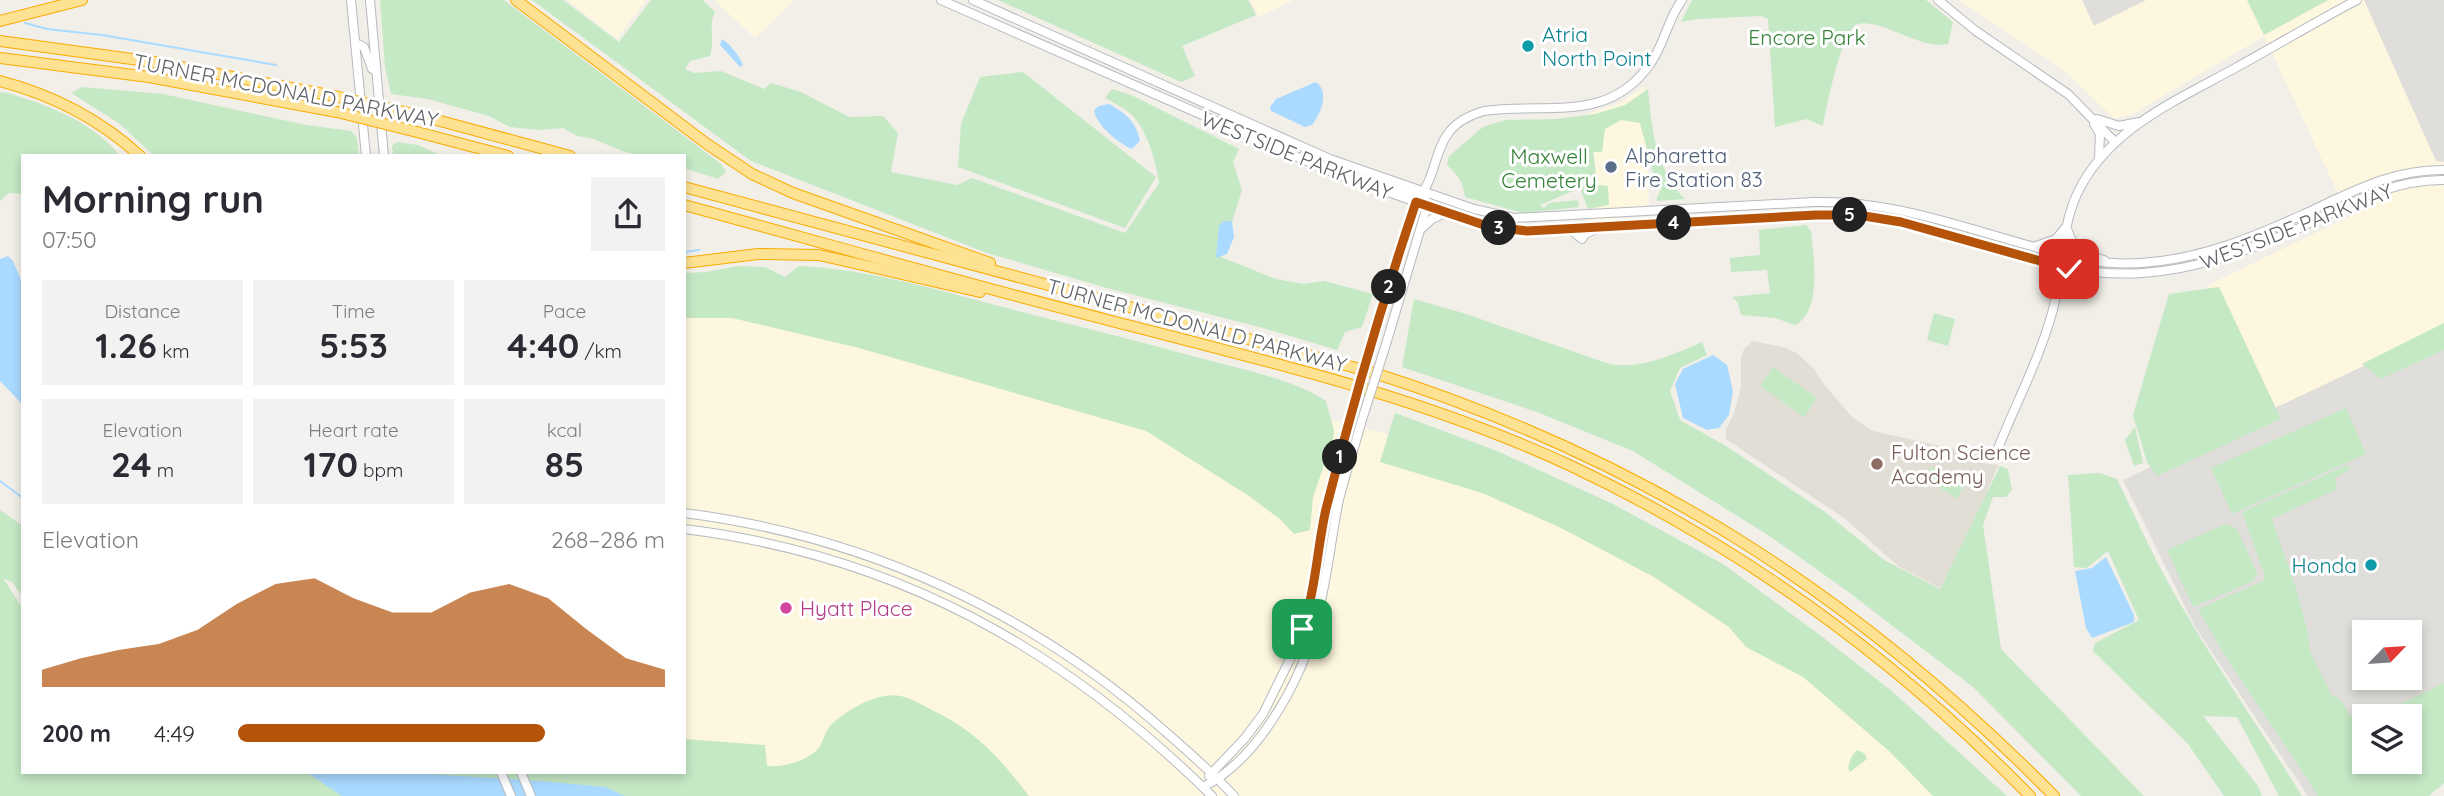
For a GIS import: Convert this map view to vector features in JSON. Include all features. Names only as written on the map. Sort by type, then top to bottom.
[{"type":"highway","points":[[0,21],[82,0]]},
{"type":"highway","points":[[516,0],[707,144],[759,178],[800,196],[957,250],[1023,277]]},
{"type":"highway","name":"TURNER MCDONALD PARKWAY","points":[[0,41],[154,62],[334,96],[418,115],[563,154]]},
{"type":"highway","name":"TURNER MCDONALD PARKWAY","points":[[0,58],[160,79],[337,112],[500,154]]},
{"type":"highway","points":[[0,81],[44,95],[70,107],[105,127],[138,154]]},
{"type":"highway","name":"TURNER MCDONALD PARKWAY","points":[[686,188],[1396,380],[1517,425],[1605,464],[1738,538],[1854,617],[1955,700],[2054,796]]},
{"type":"highway","name":"TURNER MCDONALD PARKWAY","points":[[686,206],[1380,393],[1490,432],[1596,479],[1730,552],[1820,613],[1919,691],[1975,741],[2030,796]]},
{"type":"highway","points":[[686,262],[758,254],[819,255],[964,290],[1016,296]]},
{"type":"main road","points":[[351,0],[366,154]]},
{"type":"main road","points":[[370,0],[384,154]]},
{"type":"main road","name":"WESTSIDE PARKWAY","points":[[941,0],[1334,173],[1487,226],[1517,231],[1570,229],[1582,239],[1585,234],[1601,228],[1816,215],[1858,215],[1901,222],[2059,267],[2089,273],[2127,274],[2192,267],[2223,259],[2376,192],[2417,182],[2444,180]]},
{"type":"main road","name":"WESTSIDE PARKWAY","points":[[973,0],[1295,144],[1484,212],[1525,219],[1853,202],[1905,211],[2090,262],[2121,264],[2173,260],[2220,249],[2372,182],[2416,172],[2444,170]]},
{"type":"main road","points":[[1203,787],[1211,772],[1255,725],[1279,684],[1294,651],[1309,608],[1326,512],[1350,419],[1410,220],[1416,202],[1424,192],[1441,143],[1448,133],[1471,115],[1496,110],[1576,108],[1612,98],[1650,65],[1682,0]]},
{"type":"main road","points":[[1938,0],[1964,22],[2072,98],[2115,142]]},
{"type":"main road","points":[[1997,451],[2050,321],[2061,255],[2077,194],[2098,162],[2115,142],[2169,104],[2357,0]]},
{"type":"main road","points":[[355,43],[367,51],[377,85]]},
{"type":"main road","points":[[2072,98],[2100,134],[2098,162]]},
{"type":"main road","points":[[2092,117],[2119,126],[2142,121]]},
{"type":"main road","points":[[1334,173],[1360,177],[1411,194],[1424,192]]},
{"type":"main road","points":[[1203,787],[1218,779],[1269,724],[1290,688],[1307,649],[1319,610],[1339,501],[1426,206],[1424,192]]},
{"type":"main road","points":[[1395,195],[1410,220]]},
{"type":"main road","points":[[1419,231],[1432,219],[1445,213]]},
{"type":"main road","points":[[2032,246],[2044,245],[2056,239],[2068,224]]},
{"type":"main road","points":[[2068,224],[2070,238],[2081,252],[2121,264]]},
{"type":"main road","points":[[686,513],[771,527],[844,547],[910,570],[969,597],[1043,638],[1092,672],[1135,705],[1211,772],[1234,796]]},
{"type":"main road","points":[[686,529],[747,538],[820,556],[883,577],[962,611],[1035,652],[1093,691],[1212,796]]},
{"type":"main road","points":[[502,774],[511,796]]},
{"type":"main road","points":[[522,774],[531,796]]},
{"type":"shaded area","points":[[567,0],[646,0],[617,39]]},
{"type":"shaded area","points":[[714,0],[794,0],[755,38]]},
{"type":"shaded area","points":[[1250,0],[1294,0],[1259,17]]},
{"type":"shaded area","points":[[1959,0],[2082,0],[2094,25],[2146,0],[2247,0],[2264,35],[2328,0],[2364,0],[2436,160],[2444,162],[2444,328],[2266,413],[2206,286],[2349,217],[2264,36],[2129,116],[2114,118],[2060,67]]},
{"type":"shaded area","points":[[2082,0],[2146,0],[2094,26]]},
{"type":"shaded area","points":[[2364,0],[2444,0],[2444,162],[2436,161]]},
{"type":"shaded area","points":[[1645,86],[1649,205],[1579,235],[1600,202],[1589,113],[1620,103]]},
{"type":"shaded area","points":[[686,296],[1158,377],[1384,433],[1569,500],[1977,796],[1029,796],[1012,774],[800,787],[686,772]]},
{"type":"shaded area","points":[[2444,328],[2444,769],[2417,796],[2308,796],[2195,627],[2123,480]]},
{"type":"shaded area","name":"Fulton Science Academy","points":[[1753,341],[1787,348],[1798,354],[1814,369],[1853,418],[1873,431],[1977,454],[1983,463],[1998,465],[1978,514],[1940,588],[1898,566],[1844,518],[1726,439],[1726,429],[1734,413],[1741,387],[1741,357],[1744,349]]},
{"type":"green space","points":[[380,0],[504,0],[721,164],[726,172],[718,179],[686,169],[686,154],[634,154],[591,138],[577,136],[563,128],[539,130],[510,127],[489,116],[428,99],[391,94],[385,67]]},
{"type":"green space","points":[[532,0],[563,0],[619,42],[651,0],[703,0],[715,12],[710,56],[690,61],[685,69],[694,73],[721,71],[764,89],[771,83],[801,92],[849,117],[883,116],[898,133],[891,172],[957,185],[972,178],[1125,233],[1159,183],[1150,148],[1138,123],[1127,111],[1105,98],[1112,89],[1131,95],[1239,149],[1233,162],[1242,190],[1221,257],[1276,279],[1303,284],[1324,281],[1373,294],[1362,327],[1345,332],[1337,350],[1107,288],[987,253],[751,161]]},
{"type":"green space","points":[[998,0],[1248,0],[1256,15],[1182,46],[1195,76],[1181,82]]},
{"type":"green space","name":"Encore Park","points":[[1692,0],[1926,0],[1953,22],[1948,44],[1942,45],[1921,42],[1876,25],[1858,24],[1846,39],[1831,87],[1823,126],[1806,119],[1775,127],[1768,19],[1761,16],[1681,22]]},
{"type":"green space","points":[[2247,0],[2328,0],[2264,35]]},
{"type":"green space","points":[[1023,72],[1156,177],[1125,228],[958,167],[961,124],[980,77]]},
{"type":"green space","points":[[82,87],[163,94],[306,125],[351,131],[357,138],[359,154],[152,154],[120,124],[71,93]]},
{"type":"green space","name":"Maxwell Cemetery","points":[[1648,89],[1661,162],[1685,199],[1656,201],[1662,186],[1654,176],[1640,123],[1621,120],[1605,129],[1602,152],[1593,152],[1597,185],[1608,186],[1609,205],[1588,209],[1580,188],[1540,205],[1544,208],[1549,203],[1578,200],[1579,207],[1523,213],[1465,197],[1459,179],[1447,165],[1449,156],[1483,127],[1505,120],[1556,119],[1595,114],[1625,105]]},
{"type":"green space","points":[[0,93],[35,102],[80,122],[118,153],[21,154],[21,194],[9,193],[0,201]]},
{"type":"green space","points":[[397,142],[418,145],[438,154],[393,154],[392,146]]},
{"type":"green space","points":[[1806,225],[1811,231],[1814,282],[1810,308],[1804,318],[1795,325],[1775,318],[1741,315],[1738,303],[1732,297],[1770,293],[1767,270],[1731,272],[1730,258],[1760,255],[1759,230]]},
{"type":"green space","points":[[738,266],[765,267],[785,277],[799,266],[851,271],[902,281],[1258,373],[1311,392],[1326,401],[1334,431],[1331,453],[1313,497],[1310,530],[1294,534],[1281,520],[1249,496],[1146,431],[859,348],[732,318],[686,318],[686,273]]},
{"type":"green space","points":[[2219,287],[2281,419],[2157,476],[2147,462],[2133,415],[2169,294]]},
{"type":"green space","points":[[1414,299],[1463,313],[1609,364],[1645,363],[1702,342],[1707,355],[1680,368],[1670,391],[1680,420],[1726,446],[1825,512],[1884,560],[1940,589],[2000,466],[2008,469],[2012,490],[2006,497],[1993,497],[1983,525],[2001,649],[2144,796],[2081,796],[1973,687],[1768,535],[1633,451],[1537,412],[1402,367]]},
{"type":"green space","points":[[1934,313],[1955,319],[1948,346],[1927,340]]},
{"type":"green space","points":[[2444,323],[2444,350],[2381,379],[2362,364]]},
{"type":"green space","points":[[1773,367],[1817,398],[1804,417],[1760,386]]},
{"type":"green space","points":[[2346,408],[2366,454],[2232,514],[2211,468]]},
{"type":"green space","points":[[1395,413],[1497,451],[1613,504],[1723,564],[1893,692],[2007,796],[1933,796],[1889,751],[1803,677],[1746,647],[1729,627],[1654,577],[1559,527],[1482,493],[1380,462]]},
{"type":"green space","points":[[2135,427],[2143,463],[2134,466],[2125,440]]},
{"type":"green space","points":[[2347,465],[2350,469],[2335,478],[2337,489],[2272,519],[2296,588],[2310,651],[2332,696],[2339,698],[2352,718],[2352,774],[2422,774],[2422,704],[2401,704],[2444,683],[2444,783],[2429,796],[2318,796],[2226,657],[2198,609],[2263,581],[2265,576],[2242,512]]},
{"type":"green space","points":[[1931,467],[1967,478],[1957,499],[1926,479],[1925,474]]},
{"type":"green space","points":[[2099,473],[2117,479],[2184,611],[2302,796],[2279,796],[2237,717],[2203,716],[2258,786],[2262,796],[2224,796],[2188,744],[2093,651],[2095,643],[2139,620],[2108,551],[2087,568],[2074,567],[2068,475]]},
{"type":"green space","points":[[0,510],[21,525],[21,595],[13,583],[3,578],[21,606],[21,774],[686,774],[686,739],[765,745],[767,766],[781,766],[803,759],[816,751],[831,725],[847,712],[864,702],[892,695],[919,703],[973,735],[1029,796],[0,796]]},
{"type":"green space","points":[[2225,524],[2237,529],[2257,573],[2254,581],[2193,607],[2167,550]]},
{"type":"green space","points":[[1858,750],[1865,754],[1867,759],[1850,772],[1850,760]]},
{"type":"water","points":[[722,39],[734,50],[743,65],[740,67],[720,45]]},
{"type":"water","points":[[1316,82],[1323,91],[1323,97],[1321,109],[1312,125],[1305,127],[1271,111],[1270,107],[1276,99]]},
{"type":"water","points":[[1109,104],[1125,115],[1136,128],[1140,141],[1132,149],[1108,133],[1095,115],[1094,110],[1099,106]]},
{"type":"water","points":[[1224,221],[1232,221],[1234,237],[1227,254],[1216,258],[1219,226]]},
{"type":"water","points":[[8,256],[13,261],[21,280],[21,403],[0,381],[0,259]]},
{"type":"water","points":[[1713,355],[1727,365],[1733,391],[1729,415],[1719,428],[1707,430],[1683,418],[1675,384],[1683,369]]},
{"type":"water","points":[[2106,557],[2134,615],[2134,622],[2092,638],[2086,628],[2075,571],[2092,568]]},
{"type":"water","points":[[309,774],[430,774],[541,781],[605,787],[625,796],[342,796]]},
{"type":"waterway","points":[[25,23],[47,29],[102,35],[276,65]]},
{"type":"waterway","points":[[686,252],[699,250]]},
{"type":"waterway","points":[[0,481],[21,497]]},
{"type":"place","name":"Atria North Point","points":[[1528,46]]},
{"type":"place","name":"Alpharetta Fire Station 83","points":[[1611,167]]},
{"type":"place","name":"Fulton Science Academy","points":[[1877,464]]},
{"type":"place","name":"Honda","points":[[2371,565]]},
{"type":"place","name":"Hyatt Place","points":[[786,608]]},
{"type":"route","points":[[1302,629],[1309,608],[1326,512],[1350,419],[1416,202],[1476,223],[1517,231],[1858,215],[1901,222],[2069,269]]}]
